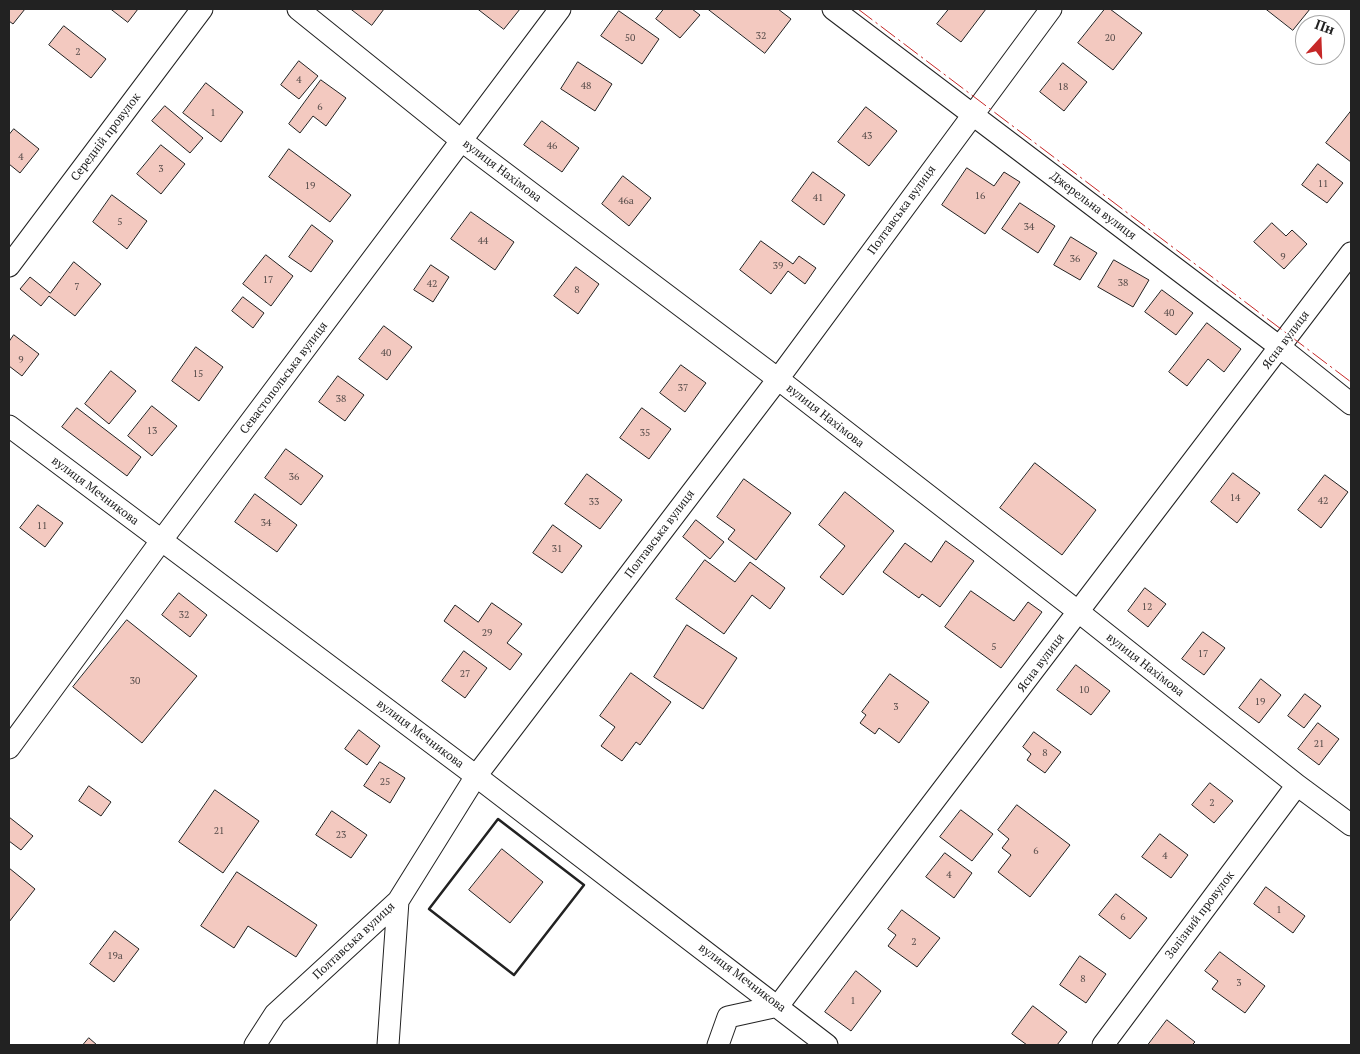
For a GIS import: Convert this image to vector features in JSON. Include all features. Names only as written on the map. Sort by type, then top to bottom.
[{"type":"street","name":"Середній провулок","points":[[9,266],[202,9]]},
{"type":"street","name":"вулиця Нахімова","points":[[298,9],[462,141],[778,379],[1080,613],[1297,785],[1351,825]]},
{"type":"street","name":"Севастопольська вулиця","points":[[9,748],[161,541],[560,9]]},
{"type":"street","name":"Джерельна вулиця","points":[[833,9],[1281,348],[1351,404]]},
{"type":"street","name":"Полтавська вулиця","points":[[256,1045],[275,1014],[398,901],[476,776],[778,379],[1050,9]]},
{"type":"street","name":"Ясна вулиця","points":[[778,1006],[1080,613],[1351,253]]},
{"type":"street","name":"вулиця Мечникова","points":[[9,426],[476,776],[827,1045]]},
{"type":"street","name":"Залізний провулок","points":[[1103,1045],[1297,785]]},
{"type":"street","points":[[388,1045],[398,901]]},
{"type":"street","points":[[718,1045],[728,1017],[778,1006]]},
{"type":"building","points":[[9,9],[25,9],[13,24],[9,21]]},
{"type":"building","points":[[111,9],[138,9],[128,22]]},
{"type":"building","points":[[351,9],[384,9],[372,25]]},
{"type":"building","points":[[478,9],[520,9],[504,29]]},
{"type":"building","points":[[664,9],[692,9],[700,15],[680,38],[656,19]]},
{"type":"building","points":[[708,9],[778,9],[791,19],[765,53]]},
{"type":"building","points":[[949,9],[986,9],[961,42],[937,24]]},
{"type":"building","points":[[1105,9],[1110,9],[1142,33],[1113,70],[1078,43]]},
{"type":"building","points":[[1266,9],[1310,9],[1305,15],[1295,15],[1295,28],[1293,30]]},
{"type":"building","points":[[619,11],[659,39],[642,64],[601,36]]},
{"type":"building","points":[[64,26],[106,59],[91,78],[49,45]]},
{"type":"building","points":[[299,61],[318,76],[299,99],[281,85]]},
{"type":"building","points":[[578,62],[612,84],[595,111],[561,89]]},
{"type":"building","points":[[1063,63],[1087,82],[1064,111],[1040,92]]},
{"type":"building","points":[[321,80],[346,98],[326,126],[313,116],[300,133],[289,124]]},
{"type":"building","points":[[206,83],[243,112],[221,142],[183,113]]},
{"type":"building","points":[[165,106],[203,138],[190,153],[152,121]]},
{"type":"building","points":[[866,107],[897,131],[869,166],[838,142]]},
{"type":"building","points":[[1351,111],[1351,162],[1326,143]]},
{"type":"building","points":[[542,121],[579,148],[562,172],[524,145]]},
{"type":"building","points":[[14,129],[39,149],[20,173],[9,164],[9,135]]},
{"type":"building","points":[[161,145],[185,164],[161,194],[137,174]]},
{"type":"building","points":[[289,149],[351,195],[330,222],[269,177]]},
{"type":"building","points":[[1318,164],[1343,183],[1327,203],[1302,185]]},
{"type":"building","points":[[967,168],[994,186],[1004,172],[1020,182],[985,234],[942,205]]},
{"type":"building","points":[[813,172],[845,195],[824,225],[792,201]]},
{"type":"building","points":[[623,176],[651,198],[629,226],[602,204]]},
{"type":"building","points":[[112,195],[147,221],[127,249],[93,222]]},
{"type":"building","points":[[1020,203],[1055,226],[1038,253],[1002,229]]},
{"type":"building","points":[[471,212],[514,242],[495,270],[451,239]]},
{"type":"building","points":[[1272,223],[1286,236],[1292,230],[1307,244],[1284,269],[1254,242]]},
{"type":"building","points":[[312,225],[333,241],[311,272],[289,257]]},
{"type":"building","points":[[1071,237],[1097,253],[1080,280],[1054,265]]},
{"type":"building","points":[[761,241],[793,264],[799,256],[816,268],[805,284],[788,271],[771,294],[740,270]]},
{"type":"building","points":[[266,255],[293,276],[271,306],[243,284]]},
{"type":"building","points":[[1114,260],[1149,280],[1133,307],[1098,287]]},
{"type":"building","points":[[74,262],[101,284],[75,316],[49,296],[41,306],[20,289],[30,277],[50,293]]},
{"type":"building","points":[[431,265],[449,277],[433,302],[414,290]]},
{"type":"building","points":[[576,267],[599,284],[578,314],[554,296]]},
{"type":"building","points":[[1162,290],[1193,313],[1176,335],[1145,312]]},
{"type":"building","points":[[243,297],[264,313],[253,328],[232,311]]},
{"type":"building","points":[[1207,323],[1241,349],[1224,372],[1208,359],[1187,386],[1169,372]]},
{"type":"building","points":[[384,326],[412,347],[387,380],[359,359]]},
{"type":"building","points":[[14,335],[39,354],[22,376],[9,366],[9,342]]},
{"type":"building","points":[[196,347],[223,367],[199,401],[172,381]]},
{"type":"building","points":[[681,365],[706,383],[685,412],[660,393]]},
{"type":"building","points":[[111,371],[136,391],[109,424],[85,404]]},
{"type":"building","points":[[338,376],[364,395],[345,421],[319,402]]},
{"type":"building","points":[[152,406],[177,426],[152,456],[128,436]]},
{"type":"building","points":[[77,408],[141,457],[127,476],[62,427]]},
{"type":"building","points":[[642,408],[671,429],[649,459],[620,438]]},
{"type":"building","points":[[286,449],[323,476],[301,505],[265,478]]},
{"type":"building","points":[[1035,463],[1096,510],[1062,555],[1000,508]]},
{"type":"building","points":[[1233,473],[1260,493],[1237,523],[1211,502]]},
{"type":"building","points":[[587,474],[622,500],[600,529],[565,504]]},
{"type":"building","points":[[1325,475],[1348,492],[1321,528],[1298,510]]},
{"type":"building","points":[[744,479],[791,513],[756,560],[728,539],[735,530],[717,517]]},
{"type":"building","points":[[845,492],[894,531],[843,595],[820,577],[845,546],[819,525]]},
{"type":"building","points":[[255,494],[297,525],[277,552],[235,522]]},
{"type":"building","points":[[38,505],[63,523],[45,547],[20,528]]},
{"type":"building","points":[[696,520],[724,542],[710,559],[683,537]]},
{"type":"building","points":[[553,525],[582,546],[562,573],[533,553]]},
{"type":"building","points":[[946,541],[974,561],[940,607],[922,594],[919,598],[883,572],[905,543],[931,562]]},
{"type":"building","points":[[705,560],[735,582],[750,562],[785,588],[770,609],[752,595],[724,634],[676,599]]},
{"type":"building","points":[[1145,588],[1166,604],[1148,627],[1128,611]]},
{"type":"building","points":[[971,591],[1014,621],[1028,602],[1042,612],[1001,668],[945,627]]},
{"type":"building","points":[[179,593],[207,615],[190,637],[162,615]]},
{"type":"building","points":[[492,603],[522,624],[507,643],[522,654],[510,670],[444,621],[455,605],[478,622]]},
{"type":"building","points":[[127,620],[197,676],[142,743],[73,687]]},
{"type":"building","points":[[687,625],[737,658],[703,709],[654,677]]},
{"type":"building","points":[[1203,632],[1225,648],[1204,675],[1182,659]]},
{"type":"building","points":[[464,651],[487,668],[465,698],[442,681]]},
{"type":"building","points":[[1076,665],[1110,691],[1091,715],[1057,690]]},
{"type":"building","points":[[631,673],[671,702],[640,745],[636,742],[622,761],[601,746],[615,727],[600,716]]},
{"type":"building","points":[[890,674],[929,702],[899,743],[879,728],[875,734],[860,723],[866,715],[862,712]]},
{"type":"building","points":[[1261,679],[1281,695],[1259,723],[1239,708]]},
{"type":"building","points":[[1305,694],[1321,706],[1304,728],[1288,716]]},
{"type":"building","points":[[1318,723],[1339,739],[1319,765],[1298,749]]},
{"type":"building","points":[[359,730],[380,746],[367,765],[345,749]]},
{"type":"building","points":[[1034,732],[1061,752],[1045,773],[1027,760],[1031,754],[1023,747]]},
{"type":"building","points":[[380,762],[405,778],[390,803],[364,786]]},
{"type":"building","points":[[1210,783],[1233,801],[1214,823],[1192,805]]},
{"type":"building","points":[[89,786],[111,802],[101,816],[79,801]]},
{"type":"building","points":[[215,790],[259,821],[223,873],[179,842]]},
{"type":"building","points":[[1017,805],[1070,845],[1030,897],[998,872],[1011,855],[1002,848],[1009,839],[998,830]]},
{"type":"building","points":[[961,810],[993,834],[972,861],[940,837]]},
{"type":"building","points":[[332,811],[367,835],[351,858],[316,835]]},
{"type":"building","points":[[9,817],[33,836],[21,850],[9,841]]},
{"type":"building","points":[[1160,834],[1188,855],[1171,878],[1142,857]]},
{"type":"building","points":[[502,849],[543,882],[510,923],[469,890]]},
{"type":"building","points":[[945,853],[972,873],[954,898],[926,877]]},
{"type":"building","points":[[9,868],[35,889],[9,922]]},
{"type":"building","points":[[237,872],[317,925],[296,957],[248,926],[234,948],[201,926]]},
{"type":"building","points":[[1266,887],[1305,916],[1293,933],[1254,904]]},
{"type":"building","points":[[1116,894],[1147,918],[1130,939],[1099,915]]},
{"type":"building","points":[[902,910],[940,938],[917,967],[888,946],[896,935],[888,929]]},
{"type":"building","points":[[115,931],[139,949],[114,982],[90,964]]},
{"type":"building","points":[[1220,952],[1265,986],[1245,1013],[1212,989],[1218,981],[1205,971]]},
{"type":"building","points":[[1080,956],[1106,974],[1086,1003],[1060,985]]},
{"type":"building","points":[[856,971],[881,991],[851,1031],[825,1012]]},
{"type":"building","points":[[1033,1006],[1067,1032],[1057,1045],[1027,1045],[1012,1034]]},
{"type":"building","points":[[1167,1020],[1195,1042],[1192,1045],[1148,1045]]},
{"type":"building","points":[[89,1038],[97,1045],[83,1045]]},
{"type":"wall","points":[[498,819],[584,885],[514,975],[429,909],[498,819]]},
{"type":"power","points":[[858,9],[1351,382]]}]
